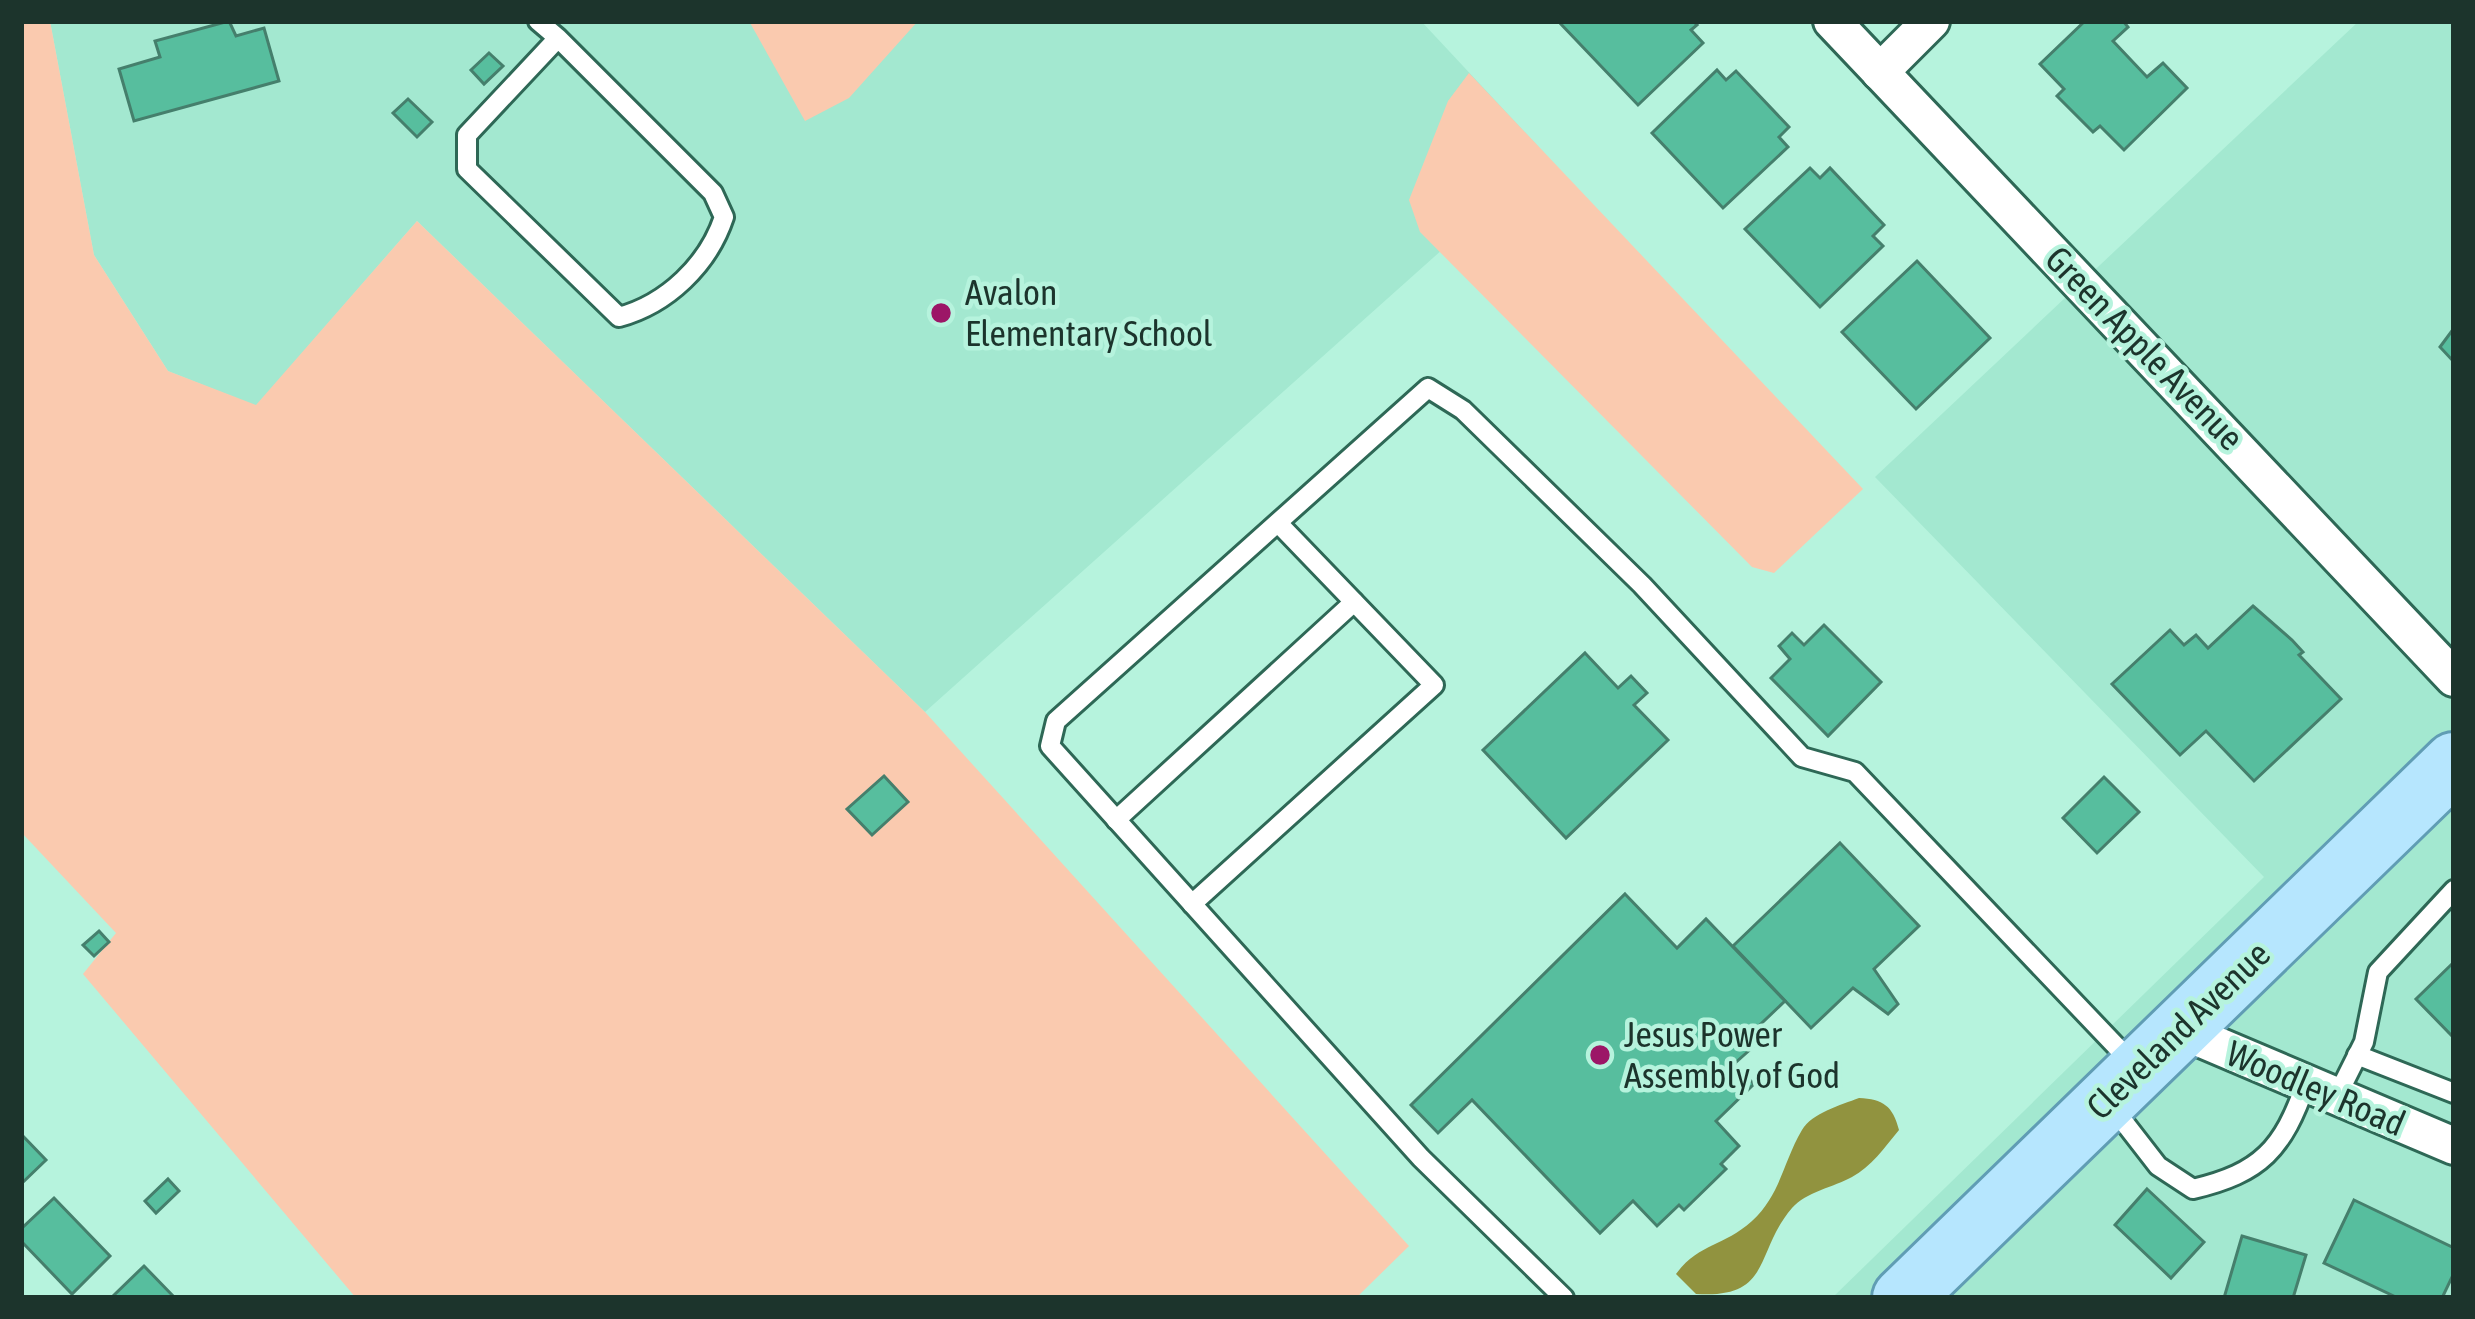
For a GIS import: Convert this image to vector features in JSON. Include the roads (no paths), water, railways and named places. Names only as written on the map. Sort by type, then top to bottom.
[{"type":"main road","name":"Cleveland Avenue","points":[[1904,1298],[2454,764]]},
{"type":"street","name":"Green Apple Avenue","points":[[1832,21],[2454,679]]},
{"type":"street","points":[[1880,72],[1931,21]]},
{"type":"street","name":"Woodley Road","points":[[2141,1066],[2321,1090],[2454,1146]]},
{"type":"lane","points":[[538,21],[558,38],[712,193],[724,217],[714,248],[653,308],[619,317],[467,169],[467,134],[558,38]]},
{"type":"lane","points":[[1564,1298],[1421,1159],[1050,746],[1056,721],[1428,388],[1446,399],[1642,585],[1802,758],[1855,772],[2141,1066],[2158,1166],[2193,1189],[2237,1178],[2270,1154],[2294,1117],[2357,1055],[2378,972],[2454,890]]},
{"type":"lane","points":[[1192,904],[1434,686],[1279,524]]},
{"type":"lane","points":[[1116,820],[1354,602]]},
{"type":"lane","points":[[2357,1055],[2454,1093]]},
{"type":"place","name":"Avalon Elementary School","points":[[941,313]]},
{"type":"place","name":"Jesus Power Assembly of God","points":[[1600,1055]]}]
